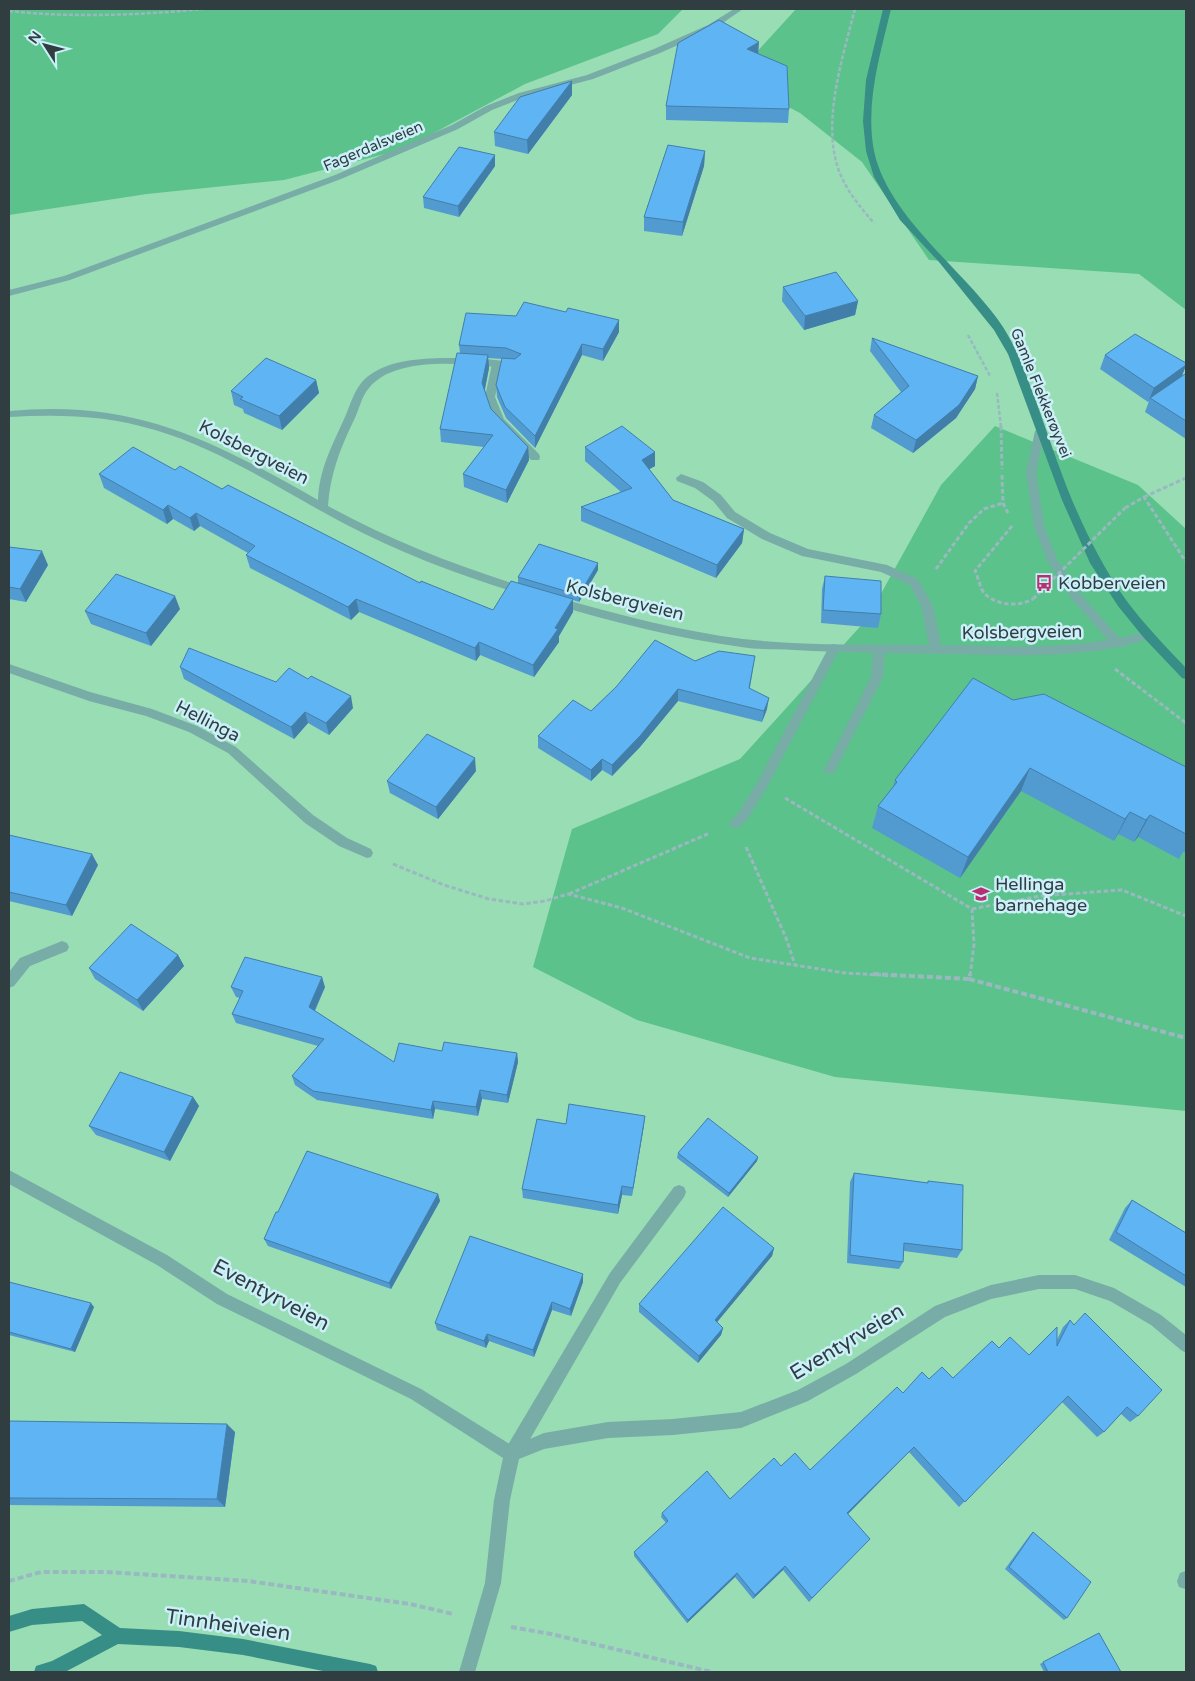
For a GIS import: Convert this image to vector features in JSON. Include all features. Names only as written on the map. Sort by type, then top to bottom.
[{"type":"street","name":"Fagerdalsveien","points":[[9,293],[67,278],[338,177],[455,126],[489,108],[522,95],[590,77],[649,54],[711,27],[740,9]]},
{"type":"street","name":"Gamle Flekkerøyvei","points":[[887,9],[870,80],[867,120],[870,151],[878,176],[903,218],[942,260],[998,328],[1013,354],[1067,500],[1096,563],[1122,603],[1148,635],[1186,675]]},
{"type":"street","points":[[323,507],[323,488],[330,461],[350,419],[358,396],[369,380],[388,369],[417,362],[475,361],[515,366]]},
{"type":"street","points":[[497,364],[490,397],[499,420],[535,457]]},
{"type":"street","name":"Kolsbergveien","points":[[9,414],[57,411],[93,414],[150,425],[176,433],[206,445],[323,507],[436,562],[615,618],[673,631],[743,642],[834,648],[936,650],[1094,648],[1118,644],[1148,635]]},
{"type":"street","points":[[1040,431],[1031,472],[1039,526],[1052,560],[1074,594],[1118,644]]},
{"type":"street","points":[[681,478],[699,485],[717,498],[731,515],[766,536],[806,553],[883,568],[914,582],[927,606],[936,650]]},
{"type":"street","points":[[735,822],[743,816],[762,785],[834,648]]},
{"type":"street","points":[[830,770],[878,677],[879,649]]},
{"type":"street","name":"Hellinga","points":[[9,668],[89,696],[148,712],[193,729],[232,750],[309,819],[343,842],[367,852]]},
{"type":"street","points":[[9,982],[25,962],[62,947]]},
{"type":"street","name":"Eventyrveien","points":[[9,1177],[162,1260],[222,1299],[416,1394],[512,1454],[544,1440],[608,1430],[673,1427],[741,1420],[803,1396],[851,1369],[940,1311],[991,1292],[1039,1282],[1074,1282],[1114,1295],[1156,1320],[1186,1345]]},
{"type":"street","points":[[467,1672],[493,1583],[502,1500],[512,1454],[615,1278],[679,1192]]},
{"type":"street","points":[[9,1624],[32,1617],[84,1612],[117,1636],[54,1669],[42,1672]]},
{"type":"street","name":"Tinnheiveien","points":[[117,1636],[179,1639],[243,1646],[331,1668],[370,1672]]},
{"type":"path","points":[[9,11],[83,17],[128,16],[204,9]]},
{"type":"path","points":[[914,582],[928,579],[969,523],[984,509],[1003,503],[1001,425],[997,390]]},
{"type":"path","points":[[1014,524],[975,571],[984,593],[1003,603],[1022,606],[1033,599],[1124,508],[1186,478]]},
{"type":"path","points":[[1144,497],[1186,562]]},
{"type":"path","points":[[1115,669],[1186,723]]},
{"type":"path","points":[[762,785],[972,909],[1040,896],[1122,890],[1186,916]]},
{"type":"path","points":[[367,852],[444,885],[489,899],[523,904],[545,901],[568,894],[735,822],[786,938],[795,966]]},
{"type":"path","points":[[568,894],[622,908],[750,958],[845,973],[969,979],[1186,1038]]},
{"type":"path","points":[[969,979],[974,945],[972,909]]},
{"type":"path","points":[[9,1581],[41,1572],[106,1572],[248,1581],[410,1604],[482,1622],[551,1634],[712,1672]]},
{"type":"green space","points":[[9,9],[1186,9],[1186,1672],[9,1672]]},
{"type":"green space","points":[[9,9],[683,9],[658,34],[525,84],[404,149],[284,180],[147,194],[9,215]]},
{"type":"green space","points":[[796,9],[1186,9],[1186,310],[1139,274],[929,260],[862,162],[800,113],[733,78]]},
{"type":"green space","points":[[995,426],[1138,485],[1186,529],[1186,1111],[835,1077],[637,1020],[533,967],[572,829],[740,759],[867,619],[941,485]]},
{"type":"building","points":[[719,20],[759,42],[747,49],[787,66],[789,109],[666,106],[678,43]]},
{"type":"building","points":[[572,81],[527,140],[494,132],[520,97]]},
{"type":"building","points":[[668,145],[705,151],[683,222],[644,217]]},
{"type":"building","points":[[459,147],[495,155],[458,206],[423,197]]},
{"type":"building","points":[[836,272],[858,301],[805,316],[783,287]]},
{"type":"building","points":[[524,302],[566,312],[568,308],[619,320],[603,349],[582,344],[535,436],[505,407],[496,385],[502,358],[515,359],[521,354],[506,348],[459,345],[466,313],[516,316]]},
{"type":"building","points":[[1135,334],[1186,363],[1186,365],[1154,388],[1105,355]]},
{"type":"building","points":[[872,338],[978,376],[959,405],[916,440],[874,415],[909,386]]},
{"type":"building","points":[[457,353],[488,355],[482,383],[491,409],[528,447],[506,490],[463,474],[493,435],[440,429]]},
{"type":"building","points":[[266,358],[316,380],[279,416],[240,399],[243,397],[231,391]]},
{"type":"building","points":[[1186,375],[1186,421],[1150,398]]},
{"type":"building","points":[[622,426],[655,452],[642,460],[673,500],[744,529],[717,565],[581,507],[632,488],[585,447]]},
{"type":"building","points":[[133,447],[175,470],[180,466],[222,489],[228,485],[420,583],[421,581],[493,610],[511,581],[573,599],[555,628],[558,629],[533,665],[479,642],[475,648],[356,599],[348,607],[246,555],[255,546],[196,513],[190,518],[168,505],[163,510],[99,474]]},
{"type":"building","points":[[539,544],[598,563],[579,595],[518,577]]},
{"type":"building","points":[[9,547],[42,551],[20,589],[9,587]]},
{"type":"building","points":[[116,574],[175,596],[146,633],[85,611]]},
{"type":"building","points":[[825,576],[881,581],[881,614],[823,610]]},
{"type":"building","points":[[655,640],[695,661],[719,651],[755,656],[749,688],[769,698],[764,711],[678,689],[640,736],[612,765],[602,759],[591,770],[538,736],[573,700],[591,711],[616,687]]},
{"type":"building","points":[[189,648],[276,682],[289,668],[308,679],[311,676],[351,696],[326,723],[305,712],[291,727],[180,667]]},
{"type":"building","points":[[973,678],[1013,700],[1044,694],[1186,767],[1186,834],[1150,815],[1146,820],[1130,812],[1125,819],[1030,768],[968,857],[878,806],[897,782],[895,780]]},
{"type":"building","points":[[427,734],[475,758],[436,807],[387,781]]},
{"type":"building","points":[[9,835],[92,854],[66,905],[9,892]]},
{"type":"building","points":[[131,924],[178,955],[137,1000],[89,968]]},
{"type":"building","points":[[245,957],[322,977],[309,1007],[394,1062],[399,1043],[442,1051],[444,1042],[517,1053],[507,1095],[480,1090],[476,1107],[433,1101],[431,1110],[313,1091],[292,1076],[324,1039],[232,1014],[243,991],[231,987]]},
{"type":"building","points":[[120,1072],[193,1097],[164,1152],[89,1126]]},
{"type":"building","points":[[569,1104],[645,1116],[633,1188],[622,1186],[618,1205],[522,1189],[537,1119],[566,1124]]},
{"type":"building","points":[[708,1118],[758,1157],[729,1193],[678,1153]]},
{"type":"building","points":[[307,1151],[438,1194],[389,1283],[264,1239]]},
{"type":"building","points":[[854,1173],[928,1183],[928,1181],[963,1185],[962,1250],[904,1243],[903,1262],[850,1255]]},
{"type":"building","points":[[1132,1200],[1186,1233],[1186,1276],[1116,1232]]},
{"type":"building","points":[[723,1207],[774,1248],[715,1320],[723,1328],[699,1356],[639,1304]]},
{"type":"building","points":[[470,1236],[583,1274],[570,1309],[552,1302],[533,1350],[487,1334],[484,1341],[435,1323]]},
{"type":"building","points":[[9,1282],[91,1303],[71,1349],[9,1332]]},
{"type":"building","points":[[1085,1313],[1162,1390],[1138,1416],[1127,1407],[1104,1432],[1068,1396],[965,1502],[914,1447],[847,1513],[870,1539],[812,1598],[785,1566],[755,1595],[737,1573],[688,1620],[634,1552],[668,1521],[662,1513],[707,1471],[730,1499],[774,1458],[781,1466],[795,1453],[810,1470],[897,1387],[903,1393],[922,1372],[929,1379],[942,1367],[953,1378],[992,1341],[999,1348],[1010,1337],[1029,1355],[1057,1327],[1057,1346],[1070,1320],[1074,1325]]},
{"type":"building","points":[[9,1421],[227,1424],[217,1499],[9,1498]]},
{"type":"building","points":[[1033,1532],[1091,1582],[1067,1618],[1009,1567]]},
{"type":"building","points":[[1099,1633],[1121,1672],[1048,1672],[1043,1662]]},
{"type":"place","name":"Kobberveien","points":[[1044,583]]},
{"type":"place","name":"Hellinga barnehage","points":[[981,894]]}]
